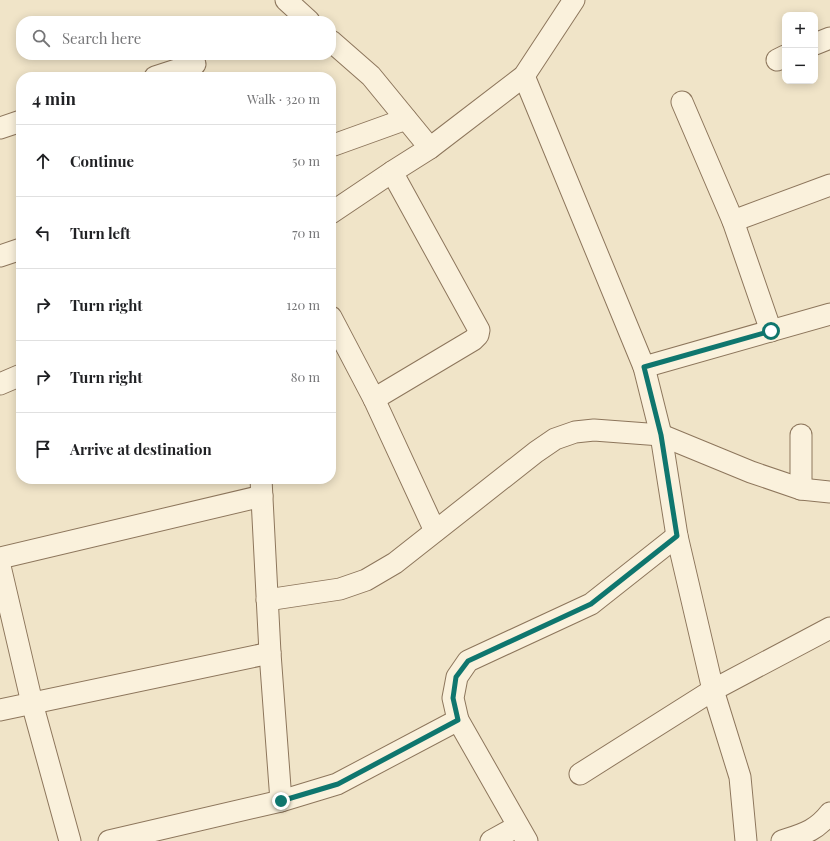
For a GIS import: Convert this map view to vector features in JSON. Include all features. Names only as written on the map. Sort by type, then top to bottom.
[{"type":"street","points":[[286,0],[304,16]]},
{"type":"street","points":[[336,210],[430,148],[524,76],[574,0]]},
{"type":"street","points":[[818,43],[830,38]]},
{"type":"street","points":[[336,45],[371,76],[430,148]]},
{"type":"street","points":[[170,72],[195,64]]},
{"type":"street","points":[[524,76],[644,367],[661,435],[677,536],[713,690],[740,777],[746,841]]},
{"type":"street","points":[[682,102],[733,221],[771,331]]},
{"type":"street","points":[[336,144],[406,119]]},
{"type":"street","points":[[0,128],[16,123]]},
{"type":"street","points":[[374,399],[473,340],[478,335],[479,330],[392,172]]},
{"type":"street","points":[[733,221],[830,185]]},
{"type":"street","points":[[0,256],[16,251]]},
{"type":"street","points":[[644,367],[830,314]]},
{"type":"street","points":[[336,327],[374,399],[435,531]]},
{"type":"street","points":[[0,384],[16,377]]},
{"type":"street","points":[[267,600],[340,589],[366,580],[395,562],[536,452],[555,439],[574,432],[594,430],[661,435],[751,472],[801,489],[830,492]]},
{"type":"street","points":[[801,435],[801,489]]},
{"type":"street","points":[[0,558],[262,487],[270,653],[281,801]]},
{"type":"street","points":[[491,841],[522,833],[458,720],[453,698],[456,677],[468,661],[591,604],[677,536]]},
{"type":"street","points":[[0,566],[32,702],[70,841]]},
{"type":"street","points":[[580,774],[713,690],[830,628]]},
{"type":"street","points":[[0,710],[32,702],[270,653]]},
{"type":"street","points":[[109,841],[281,801],[338,784],[458,720]]},
{"type":"street","points":[[782,841],[807,833],[822,823],[830,813]]},
{"type":"route","points":[[281,801],[338,784],[458,720],[453,698],[456,677],[468,661],[591,604],[677,536],[661,435],[644,367],[771,331]]}]
